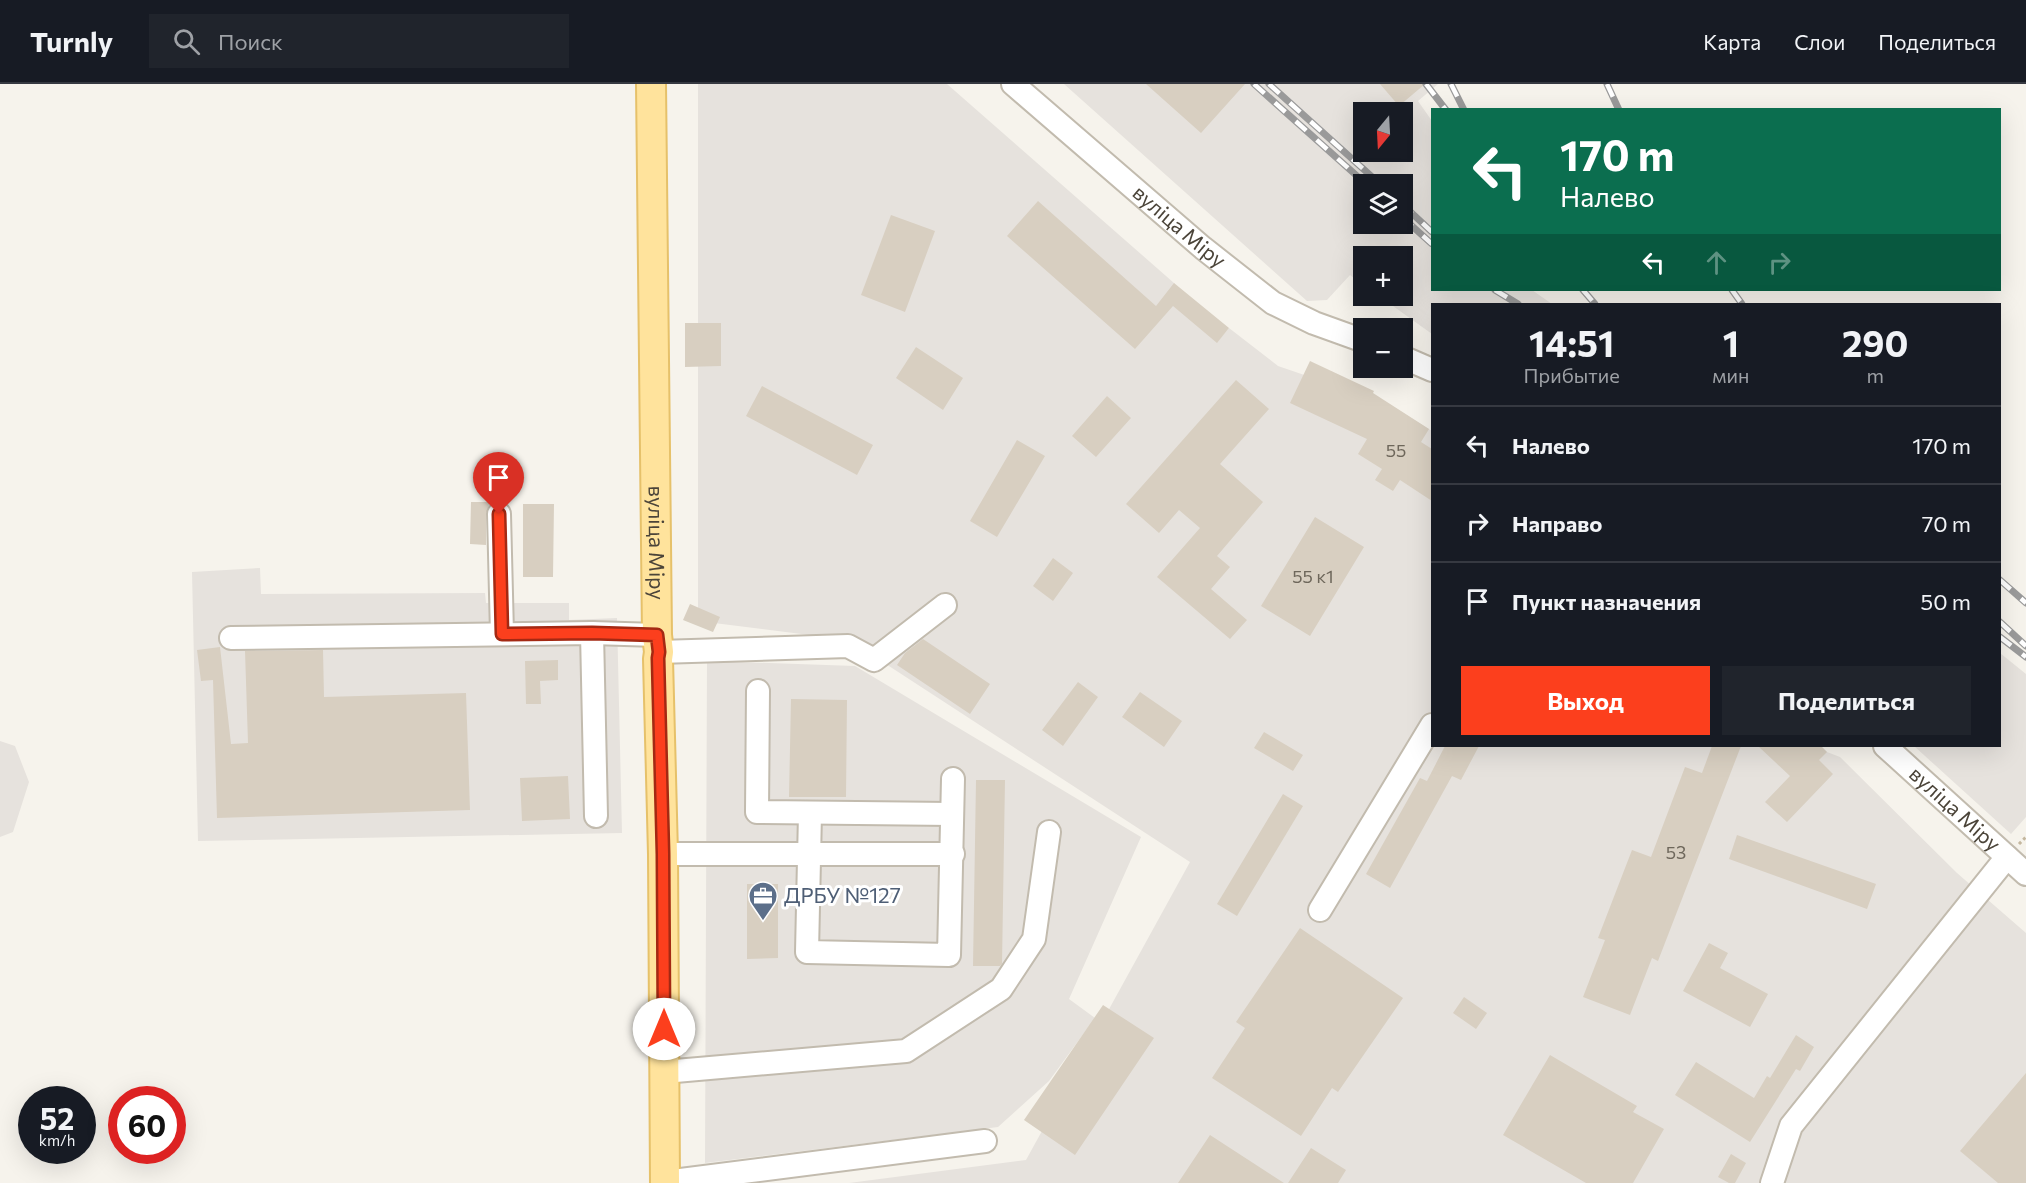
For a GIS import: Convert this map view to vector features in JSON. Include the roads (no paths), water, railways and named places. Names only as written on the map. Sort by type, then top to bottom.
[{"type":"main road","name":"вуліца Міру","points":[[651,84],[658,658],[663,854],[665,1182]]},
{"type":"street","name":"вуліца Міру","points":[[1013,84],[1203,248],[1272,303],[1314,323],[1353,337]]},
{"type":"street","points":[[1413,362],[1431,370]]},
{"type":"street","points":[[499,514],[502,634]]},
{"type":"street","points":[[231,638],[592,633],[658,643],[848,646],[874,660],[945,605]]},
{"type":"street","points":[[592,633],[597,816]]},
{"type":"street","points":[[758,691],[757,812],[952,814]]},
{"type":"street","points":[[1320,910],[1431,727]]},
{"type":"street","name":"вуліца Міру","points":[[1887,747],[2026,874]]},
{"type":"street","points":[[810,813],[807,952],[949,955],[953,779]]},
{"type":"street","points":[[664,1072],[906,1051],[1001,989],[1034,939],[1049,832]]},
{"type":"street","points":[[663,854],[953,854]]},
{"type":"street","points":[[1772,1183],[1791,1126],[2007,857]]},
{"type":"street","points":[[665,1182],[985,1141]]},
{"type":"railway","points":[[1254,84],[1355,174]]},
{"type":"railway","points":[[1269,84],[1369,174]]},
{"type":"railway","points":[[1426,84],[1444,108]]},
{"type":"railway","points":[[1451,84],[1463,108]]},
{"type":"railway","points":[[1607,84],[1618,108]]},
{"type":"railway","points":[[1413,214],[1431,231]]},
{"type":"railway","points":[[1413,227],[1431,243]]},
{"type":"railway","points":[[1497,291],[1516,303]]},
{"type":"railway","points":[[1584,291],[1594,303]]},
{"type":"railway","points":[[1733,291],[1741,303]]},
{"type":"railway","points":[[2001,581],[2026,603]]},
{"type":"railway","points":[[2001,623],[2026,646]]},
{"type":"railway","points":[[2001,638],[2026,657]]},
{"type":"place","name":"ДРБУ №127","points":[[763,922]]}]
